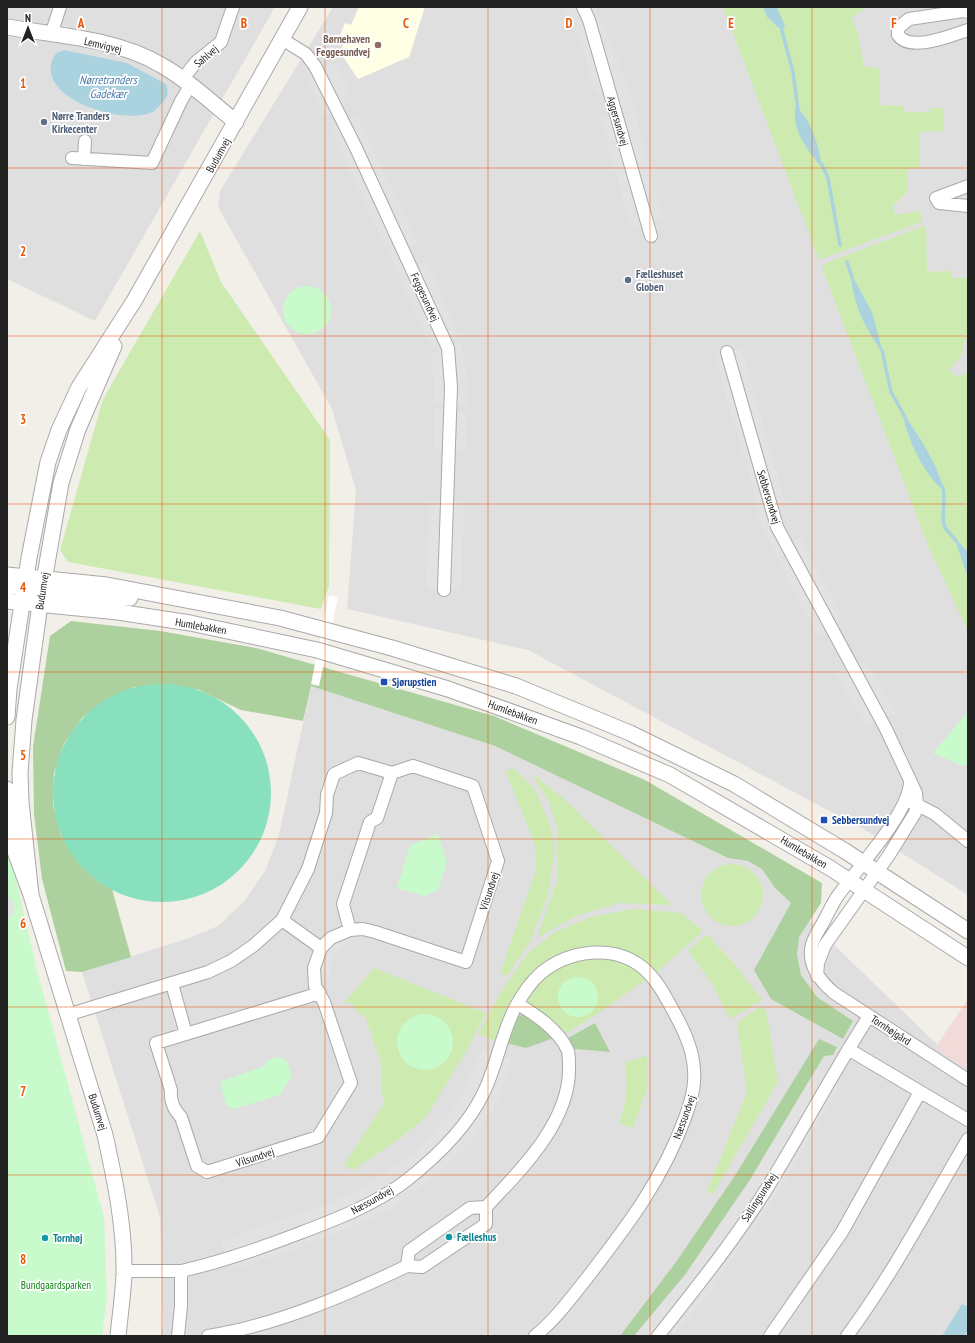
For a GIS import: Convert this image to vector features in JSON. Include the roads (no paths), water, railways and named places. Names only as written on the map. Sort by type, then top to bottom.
[{"type":"street","points":[[51,35],[60,7]]},
{"type":"street","name":"Sahlvej","points":[[186,83],[196,62],[221,42],[233,7]]},
{"type":"street","name":"Budumvej","points":[[7,717],[9,688],[25,582],[48,462],[59,430],[79,387],[134,301],[300,7]]},
{"type":"street","name":"Aggersundvej","points":[[583,7],[591,28],[651,236]]},
{"type":"street","points":[[968,12],[956,12],[909,19],[898,28],[898,35],[906,42],[929,43],[968,30]]},
{"type":"street","name":"Lemvigvej","points":[[7,27],[110,44],[161,65],[236,122]]},
{"type":"street","name":"Feggesundvej","points":[[282,39],[306,54],[315,66],[356,148],[448,348],[451,387],[444,590]]},
{"type":"street","points":[[85,140],[78,158],[152,163],[181,101],[186,83]]},
{"type":"street","points":[[968,186],[936,198],[939,203],[968,206]]},
{"type":"street","name":"Budumvej","points":[[31,895],[21,802],[20,773],[24,720],[42,591],[61,483],[78,429],[134,301]]},
{"type":"street","name":"Sebbersundvej","points":[[727,352],[777,527],[886,729],[910,782],[912,802],[915,813],[877,872]]},
{"type":"street","name":"Humlebakken","points":[[7,575],[42,591],[118,612],[262,637],[317,650],[448,688],[581,737],[670,775],[772,833],[850,881],[968,958]]},
{"type":"street","points":[[7,587],[25,582]]},
{"type":"street","name":"Humlebakken","points":[[7,601],[22,602],[42,591],[204,603],[280,618],[332,631],[516,686],[630,733],[734,784],[864,863],[968,932]]},
{"type":"street","points":[[67,1015],[208,972],[231,961],[253,946],[282,920],[308,869],[326,814],[327,795],[334,774],[358,763],[392,773],[377,818],[370,822],[343,904],[350,930]]},
{"type":"street","name":"Vilsundvej","points":[[320,993],[156,1043],[171,1090],[175,1112],[181,1117],[197,1166],[207,1172],[318,1137],[351,1083],[320,993],[315,986],[314,968],[321,948],[331,938],[350,930],[363,929],[466,962],[498,861],[473,786],[413,766],[392,773]]},
{"type":"street","name":"Budumvej","points":[[7,789],[13,846],[31,895],[105,1135],[120,1213],[124,1271],[118,1336]]},
{"type":"street","points":[[912,802],[935,814],[968,841]]},
{"type":"street","name":"Sebbersundvej","points":[[864,863],[912,802]]},
{"type":"street","name":"Tornhøjgård","points":[[864,863],[838,897],[812,943],[810,950],[812,963],[817,976],[824,985],[834,993],[968,1080]]},
{"type":"street","points":[[817,976],[818,963],[825,945],[877,872]]},
{"type":"street","points":[[282,920],[321,948]]},
{"type":"street","name":"Næssundvej","points":[[124,1271],[181,1271],[208,1265],[261,1248],[326,1223],[358,1209],[406,1181],[454,1136],[480,1100],[510,1018],[518,1004],[541,973],[571,956],[598,952],[622,955],[641,966],[654,978],[688,1039],[693,1052],[693,1095],[680,1131],[648,1194],[627,1227],[569,1302],[535,1336]]},
{"type":"street","points":[[172,984],[186,1034]]},
{"type":"street","points":[[407,1266],[409,1251],[470,1208],[486,1207],[520,1171],[563,1106],[569,1075],[568,1052],[561,1039],[546,1024],[518,1004]]},
{"type":"street","name":"Sallingsundvej","points":[[658,1336],[700,1284],[768,1186],[869,1016]]},
{"type":"street","points":[[848,1049],[968,1120]]},
{"type":"street","points":[[770,1336],[842,1232],[920,1092]]},
{"type":"street","points":[[847,1336],[868,1309],[968,1139]]},
{"type":"street","points":[[208,1336],[234,1332],[292,1314],[362,1288],[407,1266],[422,1267],[486,1224],[486,1207]]},
{"type":"street","points":[[178,1336],[181,1306],[181,1271]]},
{"type":"water","points":[[763,7],[777,7],[785,26],[782,31],[767,17]]},
{"type":"water","name":"Nørretranders Gadekær","points":[[64,50],[127,63],[166,84],[168,93],[164,101],[153,112],[141,115],[107,113],[90,107],[74,100],[61,90],[53,78],[51,65],[55,55]]},
{"type":"water","points":[[796,107],[802,112],[814,134],[822,167],[806,147],[798,132],[795,115]]},
{"type":"water","points":[[851,274],[872,312],[883,353],[861,316],[854,295]]},
{"type":"water","points":[[903,413],[932,459],[944,490],[930,476],[918,456],[908,433]]},
{"type":"water","points":[[954,537],[968,552],[968,578]]},
{"type":"water","points":[[962,1304],[968,1306],[968,1330],[964,1336],[942,1336]]},
{"type":"waterway","points":[[782,31],[793,72],[798,111]]},
{"type":"waterway","points":[[821,163],[828,178],[840,245]]},
{"type":"waterway","points":[[847,262],[852,277]]},
{"type":"waterway","points":[[882,350],[891,392],[905,417]]},
{"type":"waterway","points":[[942,486],[944,495],[944,525],[956,541]]},
{"type":"place","name":"Børnehaven Feggesundvej","points":[[378,45]]},
{"type":"place","name":"Nørre Tranders Kirkecenter","points":[[44,122]]},
{"type":"place","name":"Fælleshuset Globen","points":[[628,280]]},
{"type":"place","name":"Sjørupstien","points":[[384,682]]},
{"type":"place","name":"Sebbersundvej","points":[[824,820]]},
{"type":"place","name":"Fælleshus","points":[[449,1237]]},
{"type":"place","name":"Tornhøj","points":[[45,1238]]},
{"type":"park label","name":"Bundgaardsparken","points":[[56,1285]]}]
